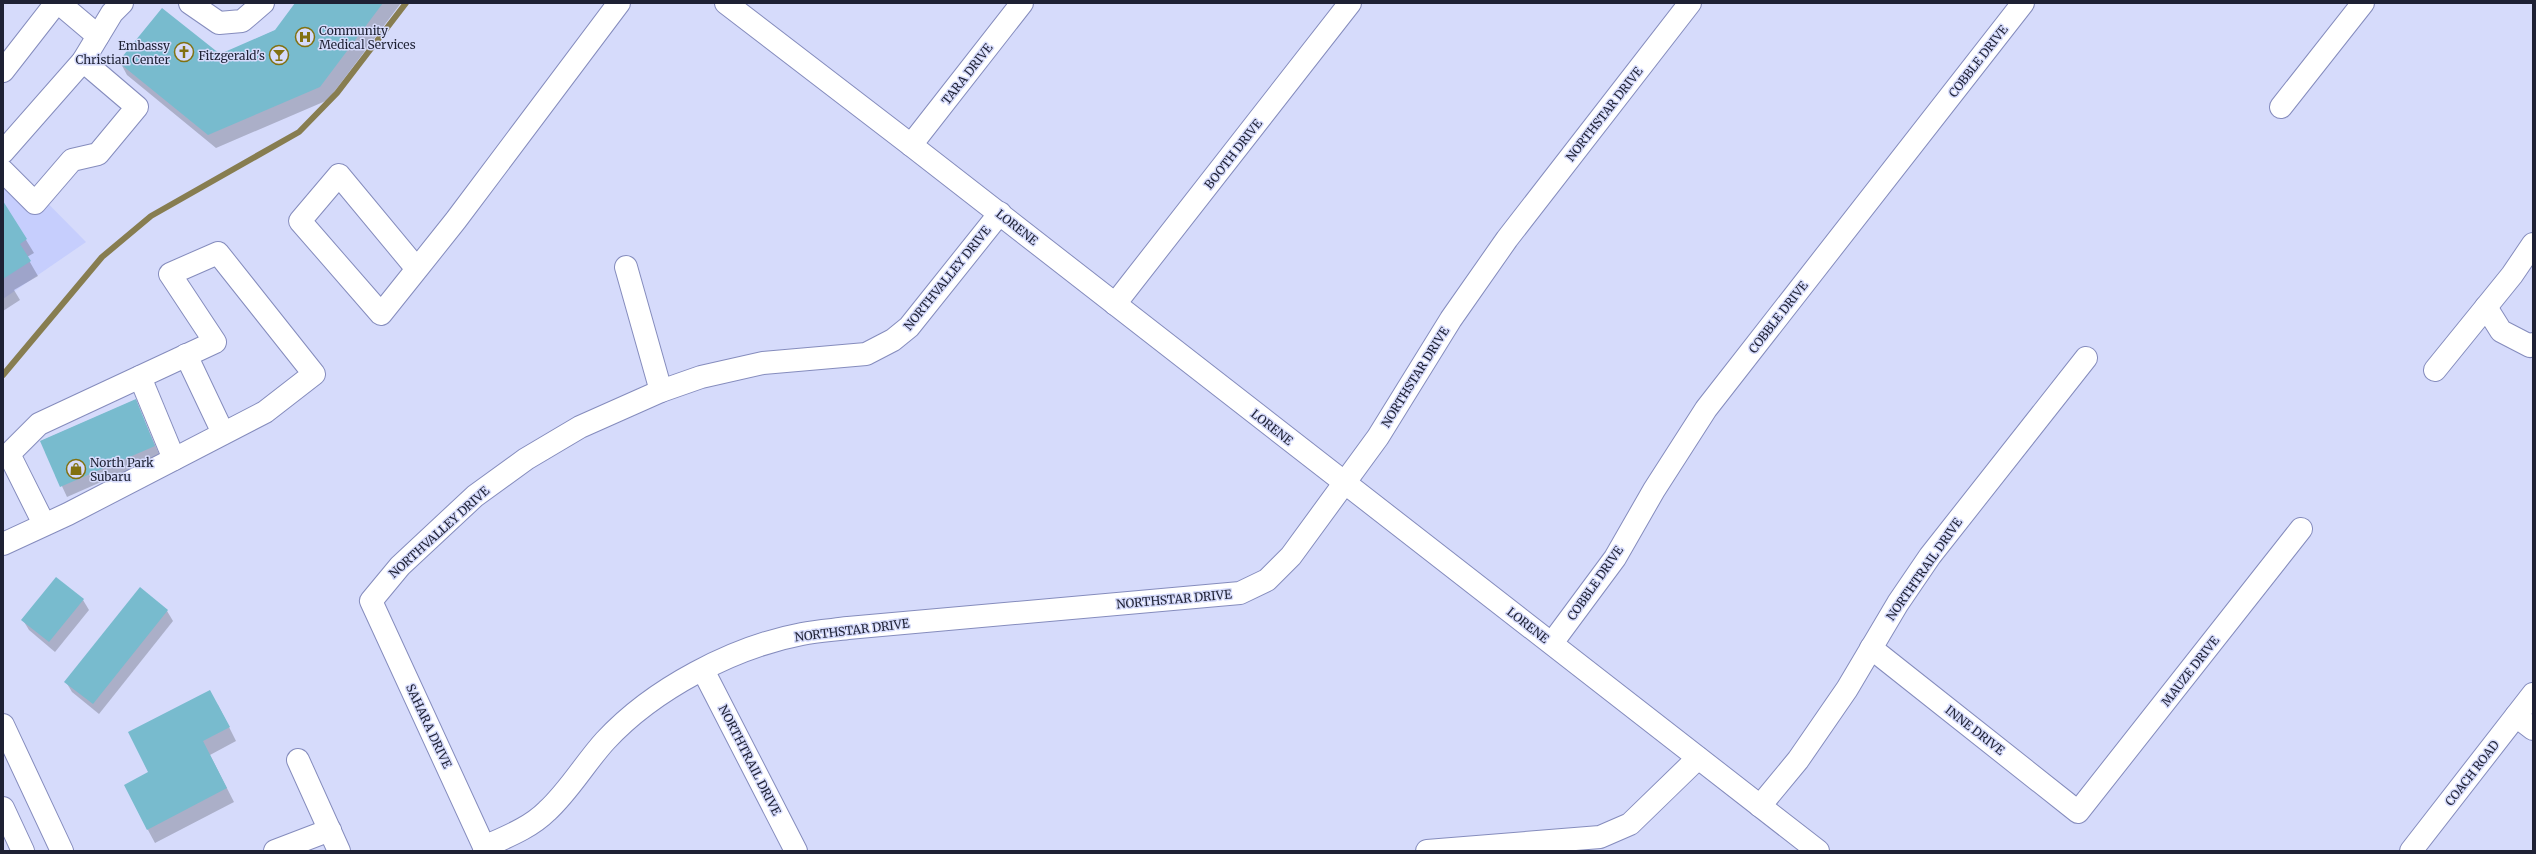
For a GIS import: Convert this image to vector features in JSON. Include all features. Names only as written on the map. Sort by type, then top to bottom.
[{"type":"street","points":[[6,63],[58,3],[98,36]]},
{"type":"street","points":[[3,152],[83,61],[112,13],[122,3]]},
{"type":"street","points":[[190,3],[218,23],[242,21],[263,3]]},
{"type":"street","name":"LORENE","points":[[726,3],[1000,213],[1343,483],[1552,643],[1818,851]]},
{"type":"street","name":"TARA DRIVE","points":[[912,145],[1022,3]]},
{"type":"street","name":"BOOTH DRIVE","points":[[1115,304],[1350,3]]},
{"type":"street","name":"NORTHSTAR DRIVE","points":[[485,849],[524,828],[547,811],[606,740],[634,714],[664,691],[703,670],[771,642],[802,634],[1240,593],[1267,580],[1290,556],[1378,437],[1451,319],[1507,239],[1690,3]]},
{"type":"street","name":"COBBLE DRIVE","points":[[1552,643],[1615,558],[1654,490],[1706,409],[2023,3]]},
{"type":"street","points":[[2281,108],[2363,3]]},
{"type":"street","points":[[417,269],[339,175],[300,221],[381,314],[417,269],[461,214],[616,4]]},
{"type":"street","points":[[3,170],[35,203],[72,160],[98,154],[137,107],[83,61]]},
{"type":"street","name":"NORTHVALLEY DRIVE","points":[[371,601],[400,566],[469,502],[526,459],[580,428],[661,391],[701,377],[762,363],[866,354],[893,340],[909,327],[1000,213]]},
{"type":"street","points":[[2435,370],[2486,307],[2533,244]]},
{"type":"street","points":[[3,544],[68,514],[265,412],[314,374],[218,253],[170,274],[215,342],[39,424],[9,454],[44,524]]},
{"type":"street","points":[[626,267],[661,391]]},
{"type":"street","points":[[2486,307],[2501,330],[2530,346],[2533,344]]},
{"type":"street","points":[[186,355],[223,433]]},
{"type":"street","name":"NORTHTRAIL DRIVE","points":[[1760,806],[1798,760],[1847,689],[1898,603],[1930,556],[2086,358]]},
{"type":"street","points":[[140,377],[174,459]]},
{"type":"street","name":"MAUZE DRIVE","points":[[2078,812],[2301,530]]},
{"type":"street","name":"SAHARA DRIVE","points":[[371,601],[485,849]]},
{"type":"street","name":"INNE DRIVE","points":[[1871,648],[2078,812]]},
{"type":"street","name":"NORTHTRAIL DRIVE","points":[[703,670],[796,851]]},
{"type":"street","name":"COACH ROAD","points":[[2411,851],[2533,694]]},
{"type":"street","points":[[2516,716],[2533,729]]},
{"type":"street","points":[[3,725],[62,851]]},
{"type":"street","points":[[1427,851],[1600,837],[1630,824],[1698,758]]},
{"type":"street","points":[[298,760],[339,851]]},
{"type":"street","points":[[3,808],[19,850]]},
{"type":"street","points":[[275,851],[330,830]]},
{"type":"shaded area","points":[[3,158],[86,242],[3,299]]},
{"type":"building","points":[[295,3],[383,3],[320,87],[208,135],[118,62],[162,8],[220,54],[275,30]]},
{"type":"building","points":[[3,201],[27,239],[20,244],[31,261],[3,279]]},
{"type":"building","points":[[136,399],[155,446],[60,487],[40,441]]},
{"type":"building","points":[[56,577],[84,599],[49,642],[21,620]]},
{"type":"building","points":[[140,587],[168,610],[93,704],[64,682]]},
{"type":"building","points":[[210,690],[230,727],[203,741],[227,788],[147,830],[124,785],[148,772],[128,732]]},
{"type":"waterway","points":[[3,375],[102,257],[151,216],[299,132],[337,93],[406,3]]},
{"type":"place","name":"Community Medical Services","points":[[305,37]]},
{"type":"place","name":"Embassy Christian Center","points":[[184,52]]},
{"type":"place","name":"Fitzgerald's","points":[[279,55]]},
{"type":"place","name":"North Park Subaru","points":[[76,469]]}]
